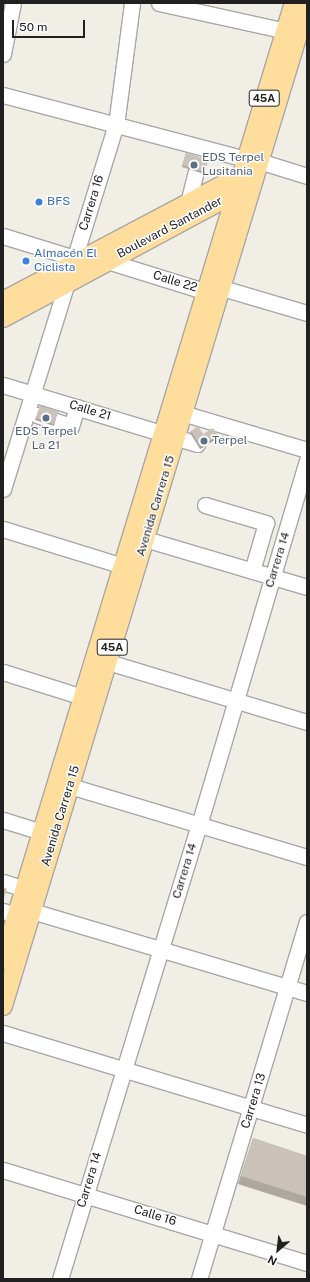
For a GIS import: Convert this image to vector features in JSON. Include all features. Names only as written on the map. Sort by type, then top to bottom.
[{"type":"main road","name":"Avenida Carrera 15","points":[[294,3],[297,34]]},
{"type":"main road","name":"Avenida Carrera 15","points":[[3,1006],[17,912],[70,786],[146,539],[170,436],[250,170],[307,5]]},
{"type":"main road","name":"Boulevard Santander","points":[[3,318],[236,193],[250,170]]},
{"type":"main road","name":"Boulevard Santander","points":[[3,301],[79,259],[250,170]]},
{"type":"main road","name":"Avenida Carrera 15","points":[[215,290],[236,193]]},
{"type":"main road","name":"Avenida Carrera 15","points":[[3,960],[123,566],[170,436]]},
{"type":"street","points":[[3,54],[13,3]]},
{"type":"street","name":"Carrera 16","points":[[3,489],[67,284],[79,259],[116,125],[132,3]]},
{"type":"street","points":[[159,3],[297,34]]},
{"type":"street","points":[[3,95],[116,125],[200,160],[250,170],[307,176]]},
{"type":"street","points":[[188,203],[200,160]]},
{"type":"street","name":"Calle 22","points":[[3,236],[79,259],[109,261],[307,313]]},
{"type":"street","name":"Calle 21","points":[[3,385],[197,444]]},
{"type":"street","points":[[27,412],[71,426],[76,407]]},
{"type":"street","points":[[177,412],[219,429],[307,450]]},
{"type":"street","name":"Carrera 14","points":[[60,1279],[199,825],[307,461]]},
{"type":"street","points":[[204,505],[266,523],[252,571]]},
{"type":"street","points":[[3,529],[123,566]]},
{"type":"street","points":[[146,539],[307,587]]},
{"type":"street","points":[[108,662],[307,722]]},
{"type":"street","points":[[3,672],[83,697]]},
{"type":"street","points":[[70,786],[307,857]]},
{"type":"street","points":[[3,820],[42,832]]},
{"type":"street","points":[[3,882],[25,889]]},
{"type":"street","points":[[17,912],[161,949],[307,993]]},
{"type":"street","name":"Carrera 13","points":[[200,1279],[307,922]]},
{"type":"street","points":[[3,1033],[307,1125]]},
{"type":"street","name":"Calle 16","points":[[3,1170],[307,1263]]},
{"type":"building","name":"EDS Terpel Lusitania","points":[[186,153],[208,160],[204,172],[182,165]]},
{"type":"building","name":"EDS Terpel La 21","points":[[40,406],[58,411],[54,424],[36,418]]},
{"type":"building","name":"Terpel","points":[[198,426],[203,434],[213,428],[218,436],[201,447],[191,431]]},
{"type":"building","points":[[3,887],[7,889],[3,901]]},
{"type":"building","points":[[253,1138],[307,1156],[307,1197],[241,1176]]},
{"type":"place","name":"EDS Terpel Lusitania","points":[[194,165]]},
{"type":"place","name":"BFS","points":[[39,202]]},
{"type":"place","name":"Almacén El Ciclista","points":[[26,261]]},
{"type":"place","name":"EDS Terpel La 21","points":[[46,418]]},
{"type":"place","name":"Terpel","points":[[204,441]]}]
